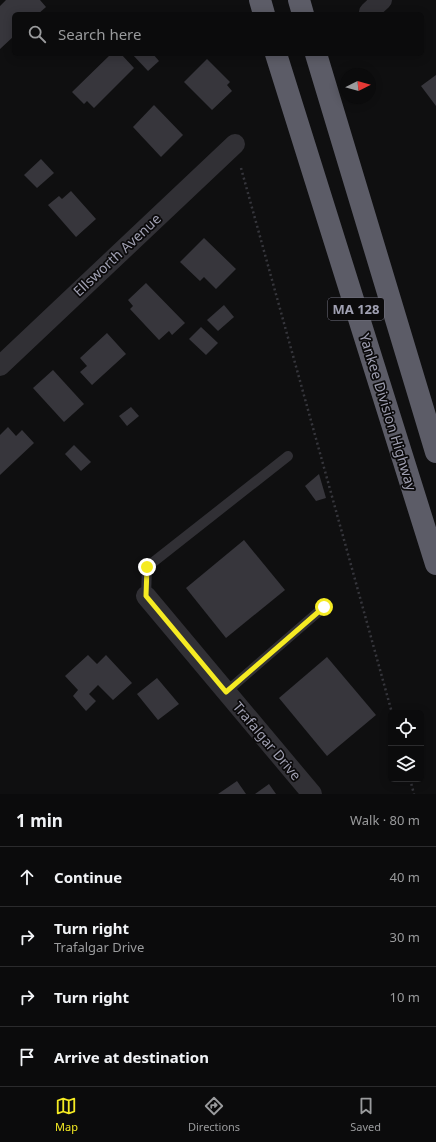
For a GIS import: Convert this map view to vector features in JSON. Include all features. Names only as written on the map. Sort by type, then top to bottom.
[{"type":"highway","points":[[260,0],[263,12]]},
{"type":"highway","points":[[299,0],[302,12]]},
{"type":"highway","name":"Yankee Division Highway","points":[[277,56],[436,564]]},
{"type":"highway","name":"MA 128","points":[[317,56],[436,452]]},
{"type":"street","name":"Ellsworth Avenue","points":[[0,366],[235,144]]},
{"type":"street","name":"Trafalgar Drive","points":[[146,596],[312,794]]},
{"type":"lane","points":[[146,596],[147,567],[288,456]]},
{"type":"lane","points":[[226,692],[324,607]]},
{"type":"path","points":[[235,144],[391,710]]},
{"type":"path","points":[[411,782],[414,794]]},
{"type":"building","points":[[6,0],[40,0],[46,7],[40,12],[12,12],[12,38],[0,49],[0,6]]},
{"type":"building","points":[[109,56],[123,56],[134,68],[94,108],[87,101],[84,104],[72,92]]},
{"type":"building","points":[[134,56],[155,56],[159,61],[148,71]]},
{"type":"building","points":[[207,59],[230,82],[227,85],[232,91],[212,110],[184,82]]},
{"type":"building","points":[[436,75],[436,106],[421,86]]},
{"type":"building","points":[[154,105],[183,135],[161,157],[133,127]]},
{"type":"building","points":[[41,159],[54,173],[37,188],[24,175]]},
{"type":"building","points":[[71,191],[96,219],[76,237],[48,205],[59,196],[62,199]]},
{"type":"building","points":[[204,238],[236,269],[216,289],[204,277],[200,281],[180,262]]},
{"type":"building","points":[[146,283],[185,323],[172,335],[169,331],[159,340],[130,309],[133,306],[128,300]]},
{"type":"building","points":[[224,305],[234,317],[218,331],[207,320]]},
{"type":"building","points":[[201,327],[218,343],[206,355],[189,339]]},
{"type":"building","points":[[107,333],[126,354],[92,385],[80,372],[87,366],[80,358]]},
{"type":"building","points":[[53,370],[84,404],[64,422],[33,388]]},
{"type":"building","points":[[131,407],[139,416],[127,426],[119,416]]},
{"type":"building","points":[[8,427],[16,436],[22,430],[34,443],[0,475],[0,435]]},
{"type":"building","points":[[74,445],[91,462],[81,471],[65,454]]},
{"type":"building","points":[[319,474],[326,498],[316,501],[305,486]]},
{"type":"building","points":[[244,540],[285,590],[226,638],[186,588]]},
{"type":"building","points":[[88,655],[97,664],[106,655],[132,683],[113,700],[98,685],[89,694],[96,701],[86,711],[73,696],[78,690],[65,676]]},
{"type":"building","points":[[327,657],[376,715],[327,756],[279,698]]},
{"type":"building","points":[[157,678],[179,704],[158,720],[137,694]]},
{"type":"building","points":[[237,781],[246,794],[218,794]]},
{"type":"building","points":[[269,784],[276,794],[255,794]]},
{"type":"route","points":[[147,567],[146,596],[226,692],[324,607]]}]
